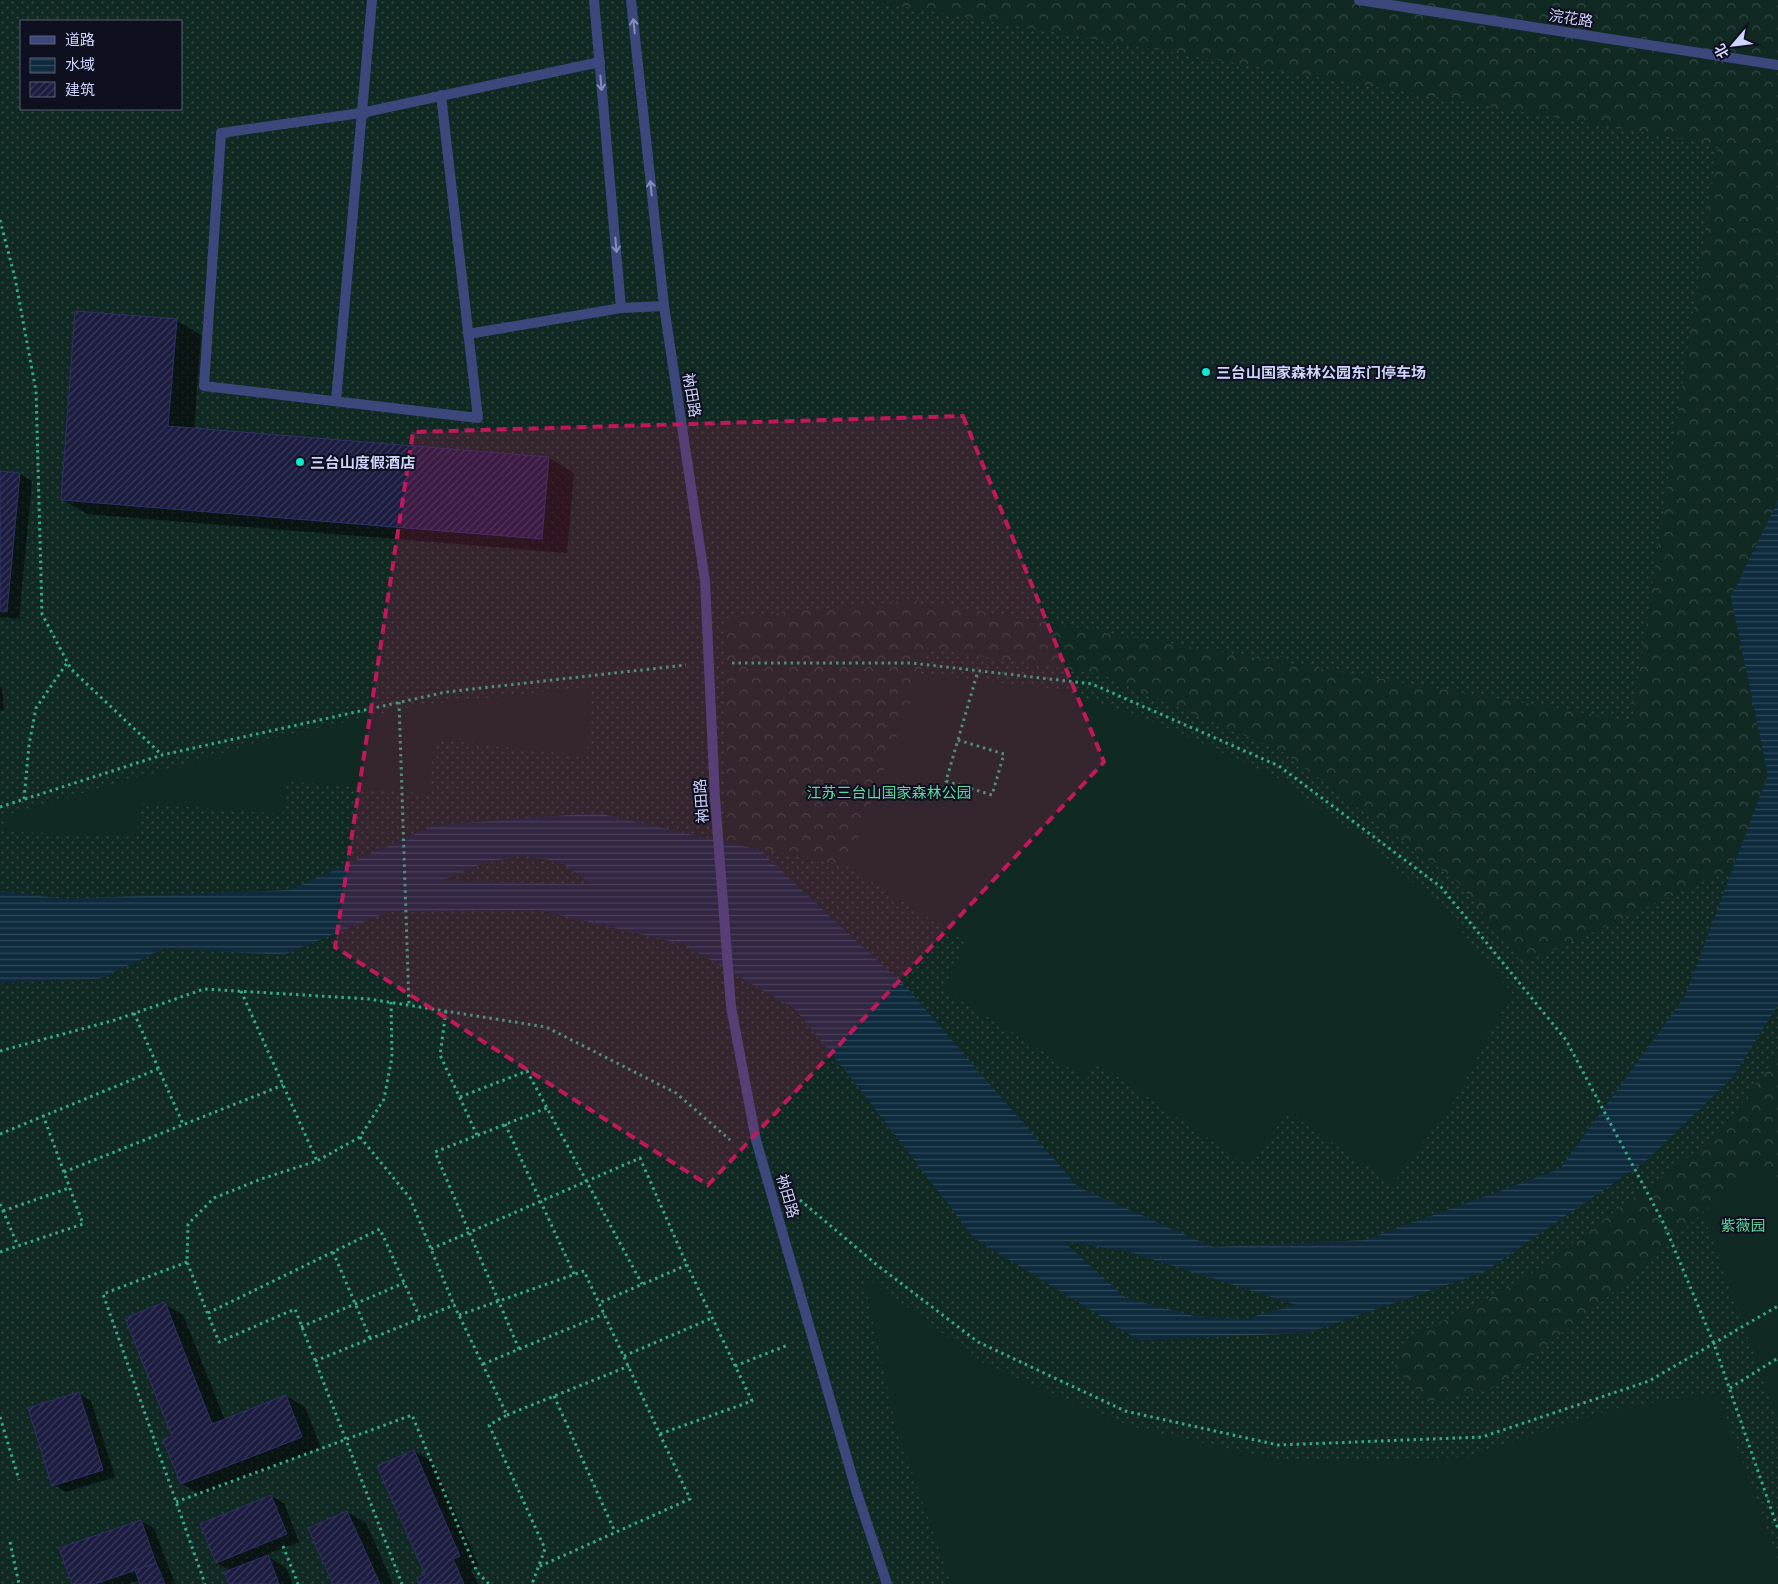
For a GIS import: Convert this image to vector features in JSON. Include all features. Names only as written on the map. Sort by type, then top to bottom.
[{"type":"street","points":[[336,400],[372,0]]},
{"type":"street","points":[[594,0],[621,308]]},
{"type":"street","name":"衲田路","points":[[631,0],[664,306],[705,581],[715,798],[731,1007],[756,1140],[856,1490],[887,1584]]},
{"type":"street","name":"浣花路","points":[[1359,0],[1778,65]]},
{"type":"street","points":[[441,96],[478,418],[204,386],[221,133],[361,113],[600,62]]},
{"type":"street","points":[[468,334],[621,308],[664,306]]},
{"type":"path","points":[[0,220],[15,278],[36,391],[42,614],[71,669],[162,755]]},
{"type":"path","points":[[24,799],[29,745],[36,708],[67,662]]},
{"type":"path","points":[[0,807],[162,755],[446,692],[708,662],[911,663],[1092,684],[1279,766],[1441,886],[1566,1040],[1664,1224],[1714,1344],[1778,1528]]},
{"type":"path","points":[[958,740],[1004,754],[992,795],[946,781],[978,671]]},
{"type":"path","points":[[399,702],[409,1006]]},
{"type":"path","points":[[0,1051],[134,1013],[204,989],[391,1002],[546,1027],[676,1093],[877,1265],[978,1342],[1124,1411],[1278,1445],[1482,1437],[1650,1381],[1778,1306]]},
{"type":"path","points":[[241,991],[317,1161]]},
{"type":"path","points":[[391,1002],[392,1057],[384,1099],[360,1137],[317,1161],[261,1178],[214,1198],[188,1224],[187,1262],[219,1342],[295,1309],[402,1584]]},
{"type":"path","points":[[446,1011],[440,1056],[477,1135]]},
{"type":"path","points":[[134,1013],[183,1124]]},
{"type":"path","points":[[0,1134],[158,1069]]},
{"type":"path","points":[[460,1097],[527,1071],[642,1284]]},
{"type":"path","points":[[64,1172],[283,1085]]},
{"type":"path","points":[[520,1349],[435,1152],[547,1108]]},
{"type":"path","points":[[0,1252],[83,1224],[43,1115]]},
{"type":"path","points":[[505,1124],[574,1274]]},
{"type":"path","points":[[360,1137],[410,1198],[454,1305],[507,1415]]},
{"type":"path","points":[[431,1249],[640,1158],[687,1265],[752,1401],[660,1434]]},
{"type":"path","points":[[3,1212],[69,1188]]},
{"type":"path","points":[[0,1204],[18,1246]]},
{"type":"path","points":[[208,1313],[380,1229],[420,1318]]},
{"type":"path","points":[[333,1252],[370,1338]]},
{"type":"path","points":[[187,1262],[103,1294],[205,1584]]},
{"type":"path","points":[[599,1303],[687,1265]]},
{"type":"path","points":[[459,1315],[584,1271],[690,1499],[538,1567]]},
{"type":"path","points":[[301,1327],[404,1283]]},
{"type":"path","points":[[315,1361],[454,1305]]},
{"type":"path","points":[[483,1364],[604,1314]]},
{"type":"path","points":[[624,1356],[712,1318]]},
{"type":"path","points":[[735,1366],[812,1335]]},
{"type":"path","points":[[1729,1388],[1778,1358]]},
{"type":"path","points":[[532,1584],[545,1549],[489,1424],[629,1366]]},
{"type":"path","points":[[554,1396],[615,1532]]},
{"type":"path","points":[[176,1502],[412,1415],[477,1572],[489,1584]]},
{"type":"path","points":[[0,1417],[19,1480]]},
{"type":"path","points":[[10,1542],[18,1584]]},
{"type":"path","points":[[283,1546],[298,1584]]},
{"type":"highlighted area","points":[[963,416],[1104,762],[708,1185],[335,947],[413,432]]},
{"type":"green space","name":"江苏三台山国家森林公园","points":[[0,0],[1778,0],[1778,1584],[0,1584]]},
{"type":"green space","points":[[850,0],[1778,0],[1778,501],[1731,597],[1768,775],[1733,868],[1522,963],[1459,883],[1283,752],[1100,674],[925,648],[921,674],[847,866],[726,842],[726,618],[913,600],[1632,721],[1718,145],[870,1]]},
{"type":"green space","points":[[921,674],[1062,690],[1161,725],[1276,777],[1352,831],[1439,904],[1512,993],[1454,1101],[1393,1184],[1288,1112],[1249,1166],[1096,1062],[1087,1079],[944,990],[966,942],[847,866]]},
{"type":"green space","points":[[591,687],[587,756],[435,739],[428,794],[287,781],[282,814],[140,803],[137,835],[5,832],[6,815],[282,736],[422,705]]},
{"type":"green space","points":[[1778,1049],[1778,1181],[1751,1169],[1625,1283],[1491,1389],[1429,1402],[1394,1368],[1408,1338],[1516,1285],[1719,1134],[1771,1064]]},
{"type":"green space","name":"紫薇园","points":[[1751,1169],[1778,1181],[1778,1420],[1703,1214]]},
{"type":"green space","points":[[863,1275],[986,1365],[1132,1427],[1289,1462],[1467,1457],[1613,1409],[1717,1392],[1778,1559],[1778,1584],[951,1584],[895,1423]]},
{"type":"water","points":[[1778,501],[1778,1005],[1733,1077],[1646,1161],[1484,1272],[1307,1333],[1139,1340],[974,1238],[855,1083],[795,1009],[683,944],[538,910],[387,912],[283,955],[165,948],[99,979],[0,983],[0,891],[64,899],[290,890],[435,825],[597,813],[759,850],[908,989],[1078,1187],[1213,1247],[1365,1240],[1560,1169],[1685,996],[1768,775],[1731,597]],"holes":[[[520,855],[561,862],[591,884],[440,881],[479,865]],[[1063,1241],[1130,1252],[1296,1305],[1245,1319],[1194,1316],[1126,1298]]]},
{"type":"building","points":[[75,311],[177,319],[168,426],[549,457],[542,539],[61,500]]},
{"type":"building","points":[[0,471],[20,473],[7,612],[0,611]]},
{"type":"building","points":[[165,1302],[212,1424],[286,1395],[302,1437],[181,1484],[163,1440],[172,1436],[125,1318]]},
{"type":"building","points":[[79,1392],[103,1470],[52,1486],[28,1408]]},
{"type":"building","points":[[414,1450],[460,1556],[453,1559],[464,1584],[419,1584],[417,1578],[425,1574],[377,1466]]},
{"type":"building","points":[[271,1495],[287,1534],[216,1563],[200,1524]]},
{"type":"building","points":[[347,1511],[380,1584],[333,1584],[308,1528]]},
{"type":"building","points":[[141,1520],[156,1563],[95,1584],[72,1584],[59,1548]]},
{"type":"building","points":[[268,1555],[279,1584],[229,1584],[224,1572]]},
{"type":"building","points":[[156,1563],[165,1584],[140,1584],[135,1570]]},
{"type":"place","name":"三台山国家森林公园东门停车场","points":[[1206,372]]},
{"type":"place","name":"三台山度假酒店","points":[[300,462]]}]
